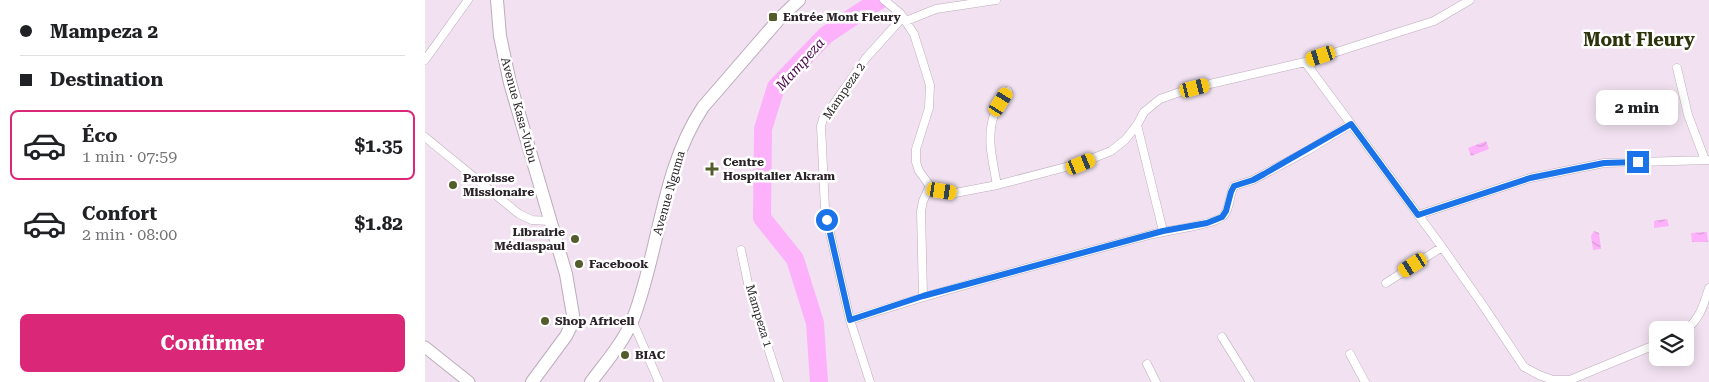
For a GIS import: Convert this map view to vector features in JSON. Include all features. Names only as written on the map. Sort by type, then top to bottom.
[{"type":"main road","name":"Avenue Kasa-Vubu","points":[[497,0],[500,36],[510,83],[565,274],[573,315],[571,326],[566,336],[532,382]]},
{"type":"main road","name":"Avenue Nguma","points":[[591,382],[621,342],[632,320],[649,269],[672,173],[683,141],[703,107],[780,18],[799,0]]},
{"type":"street","points":[[425,60],[468,0]]},
{"type":"street","points":[[880,0],[896,11]]},
{"type":"street","points":[[885,0],[904,19],[914,34],[930,85],[929,108],[916,149],[916,162],[919,171],[930,186],[942,191],[955,193],[997,185],[1081,164],[1111,151],[1125,140],[1145,112],[1160,99],[1195,88],[1305,62],[1434,21],[1470,0]]},
{"type":"street","points":[[904,19],[937,9],[996,0]]},
{"type":"street","name":"Mampeza 2","points":[[870,382],[850,320],[825,209],[821,126],[823,119],[866,58],[904,19]]},
{"type":"street","points":[[1305,62],[1442,247],[1524,367],[1553,380],[1570,380],[1649,347]]},
{"type":"street","points":[[1418,215],[1530,178],[1604,163],[1707,160],[1688,115],[1677,68]]},
{"type":"street","points":[[997,185],[990,136],[994,114],[1008,91]]},
{"type":"street","points":[[850,320],[923,296],[1163,231],[1207,223],[1222,217],[1226,211],[1234,186],[1261,176],[1351,124]]},
{"type":"street","points":[[1137,125],[1163,231]]},
{"type":"street","points":[[425,137],[519,214],[532,220],[549,221]]},
{"type":"street","points":[[923,296],[921,211],[923,201],[930,186]]},
{"type":"street","points":[[1385,283],[1442,247]]},
{"type":"street","name":"Mampeza 1","points":[[741,250],[749,288],[779,382]]},
{"type":"street","points":[[1694,324],[1701,311],[1709,288]]},
{"type":"street","points":[[632,320],[659,382]]},
{"type":"street","points":[[1222,337],[1250,382]]},
{"type":"street","points":[[425,347],[469,382]]},
{"type":"street","points":[[1350,354],[1365,382]]},
{"type":"street","points":[[1147,364],[1156,382]]},
{"type":"water","points":[[1486,141],[1489,149],[1471,156],[1468,148]]},
{"type":"water","points":[[1667,219],[1669,226],[1654,228],[1654,221]]},
{"type":"water","points":[[1594,231],[1599,233],[1601,249],[1593,250],[1591,236]]},
{"type":"water","points":[[1707,232],[1708,242],[1692,242],[1691,233]]},
{"type":"waterway","name":"Mampeza","points":[[819,382],[815,323],[795,259],[762,218],[763,129],[776,87],[826,35],[880,0]]},
{"type":"place","name":"Entrée Mont Fleury","points":[[773,17]]},
{"type":"place","name":"Centre Hospitalier Akram","points":[[712,169]]},
{"type":"place","name":"Paroisse Missionaire","points":[[453,185]]},
{"type":"place","name":"Librairie Médiaspaul","points":[[575,239]]},
{"type":"place","name":"Facebook","points":[[579,264]]},
{"type":"place","name":"Shop Africell","points":[[545,321]]},
{"type":"place","name":"BIAC","points":[[625,355]]},
{"type":"district","name":"Mont Fleury","points":[[1639,39]]},
{"type":"route","points":[[827,220],[850,320],[923,296],[1163,231],[1207,223],[1222,217],[1226,211],[1234,186],[1253,180],[1307,151],[1351,124],[1418,215],[1530,178],[1604,163],[1638,162]]}]
